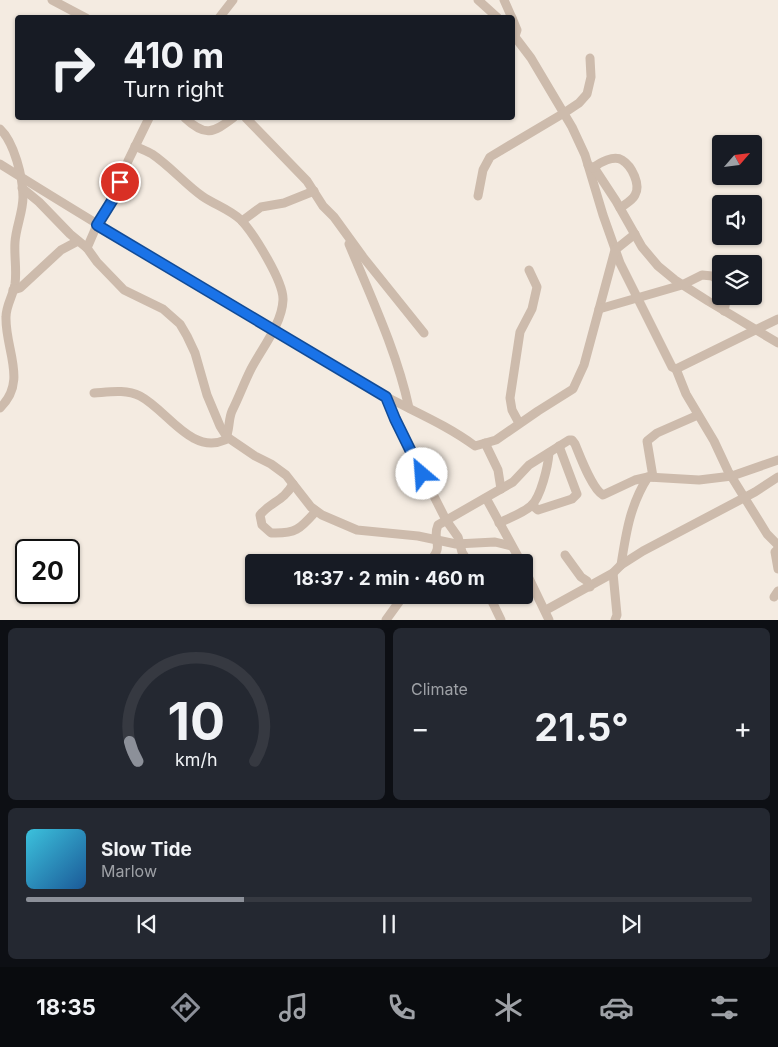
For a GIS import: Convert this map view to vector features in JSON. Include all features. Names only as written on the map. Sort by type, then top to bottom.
[{"type":"lane","points":[[52,0],[80,15]]},
{"type":"lane","points":[[226,0],[226,10]]},
{"type":"lane","points":[[222,15],[233,0]]},
{"type":"lane","points":[[478,0],[496,15]]},
{"type":"lane","points":[[504,0],[511,15]]},
{"type":"lane","points":[[515,35],[564,113],[591,167],[620,208],[642,247],[658,266],[682,285],[778,343]]},
{"type":"lane","points":[[478,196],[484,170],[490,157],[564,113],[579,103],[587,94],[591,77],[590,58]]},
{"type":"lane","points":[[87,248],[97,225],[115,196],[128,161],[148,120]]},
{"type":"lane","points":[[188,120],[200,130],[211,131],[230,120]]},
{"type":"lane","points":[[248,120],[307,180],[323,206],[424,333]]},
{"type":"lane","points":[[0,129],[7,136],[10,144],[21,177],[23,198],[16,236],[16,269],[13,290],[4,305],[6,329],[14,366],[14,385],[12,392],[0,408]]},
{"type":"lane","points":[[94,393],[128,392],[139,395],[185,432],[198,440],[209,444],[225,440],[231,415],[250,370],[274,330],[282,306],[281,285],[271,264],[242,221],[227,209],[214,204],[201,195],[152,155],[135,146]]},
{"type":"lane","points":[[591,167],[613,158],[622,160],[629,167],[634,175],[637,191],[635,196],[620,208]]},
{"type":"lane","points":[[0,164],[97,225],[386,397],[457,433],[474,446],[496,440],[573,389],[584,365],[615,250],[635,234]]},
{"type":"lane","points":[[591,167],[615,250],[638,299],[672,367],[676,370],[686,394],[732,476],[767,534],[778,545]]},
{"type":"lane","points":[[22,188],[87,248],[97,262],[124,290],[163,309],[180,324],[195,353],[207,395],[220,426],[227,437],[286,475],[310,507],[322,516],[357,530],[418,536],[437,541],[460,543],[495,542],[511,546]]},
{"type":"lane","points":[[242,221],[261,207],[284,203],[314,191]]},
{"type":"lane","points":[[347,236],[396,363],[409,408]]},
{"type":"lane","points":[[13,290],[20,288],[60,250],[78,241]]},
{"type":"lane","points":[[519,424],[512,410],[510,398],[520,332],[532,309],[537,286],[529,270]]},
{"type":"lane","points":[[598,309],[682,285],[702,275],[712,276]]},
{"type":"lane","points":[[724,311],[725,305]]},
{"type":"lane","points":[[676,370],[778,319]]},
{"type":"lane","points":[[386,397],[395,419],[446,520],[458,537],[463,554]]},
{"type":"lane","points":[[621,565],[629,520],[636,497],[651,477],[647,441],[657,433],[698,416]]},
{"type":"lane","points":[[435,554],[438,549],[436,530],[438,525],[513,482],[529,465],[569,440],[572,440],[595,486],[603,496],[635,480],[651,477],[699,480],[732,476],[778,460]]},
{"type":"lane","points":[[485,443],[498,470],[501,489]]},
{"type":"lane","points":[[532,505],[538,510],[572,499],[576,494],[559,446]]},
{"type":"lane","points":[[499,523],[532,505],[548,464],[549,453]]},
{"type":"lane","points":[[533,586],[547,615],[613,573],[621,565],[643,551],[775,479],[764,465]]},
{"type":"lane","points":[[293,484],[288,494],[265,509],[260,515],[262,525],[271,533],[288,534],[302,527],[316,511]]},
{"type":"lane","points":[[486,498],[516,554]]},
{"type":"lane","points":[[778,549],[775,552],[778,569]]},
{"type":"lane","points":[[565,555],[590,587]]},
{"type":"lane","points":[[613,573],[618,615],[615,620]]},
{"type":"lane","points":[[386,620],[398,604]]},
{"type":"lane","points":[[493,604],[501,620]]},
{"type":"route","points":[[120,182],[115,196],[97,225],[386,397],[422,474]]}]
